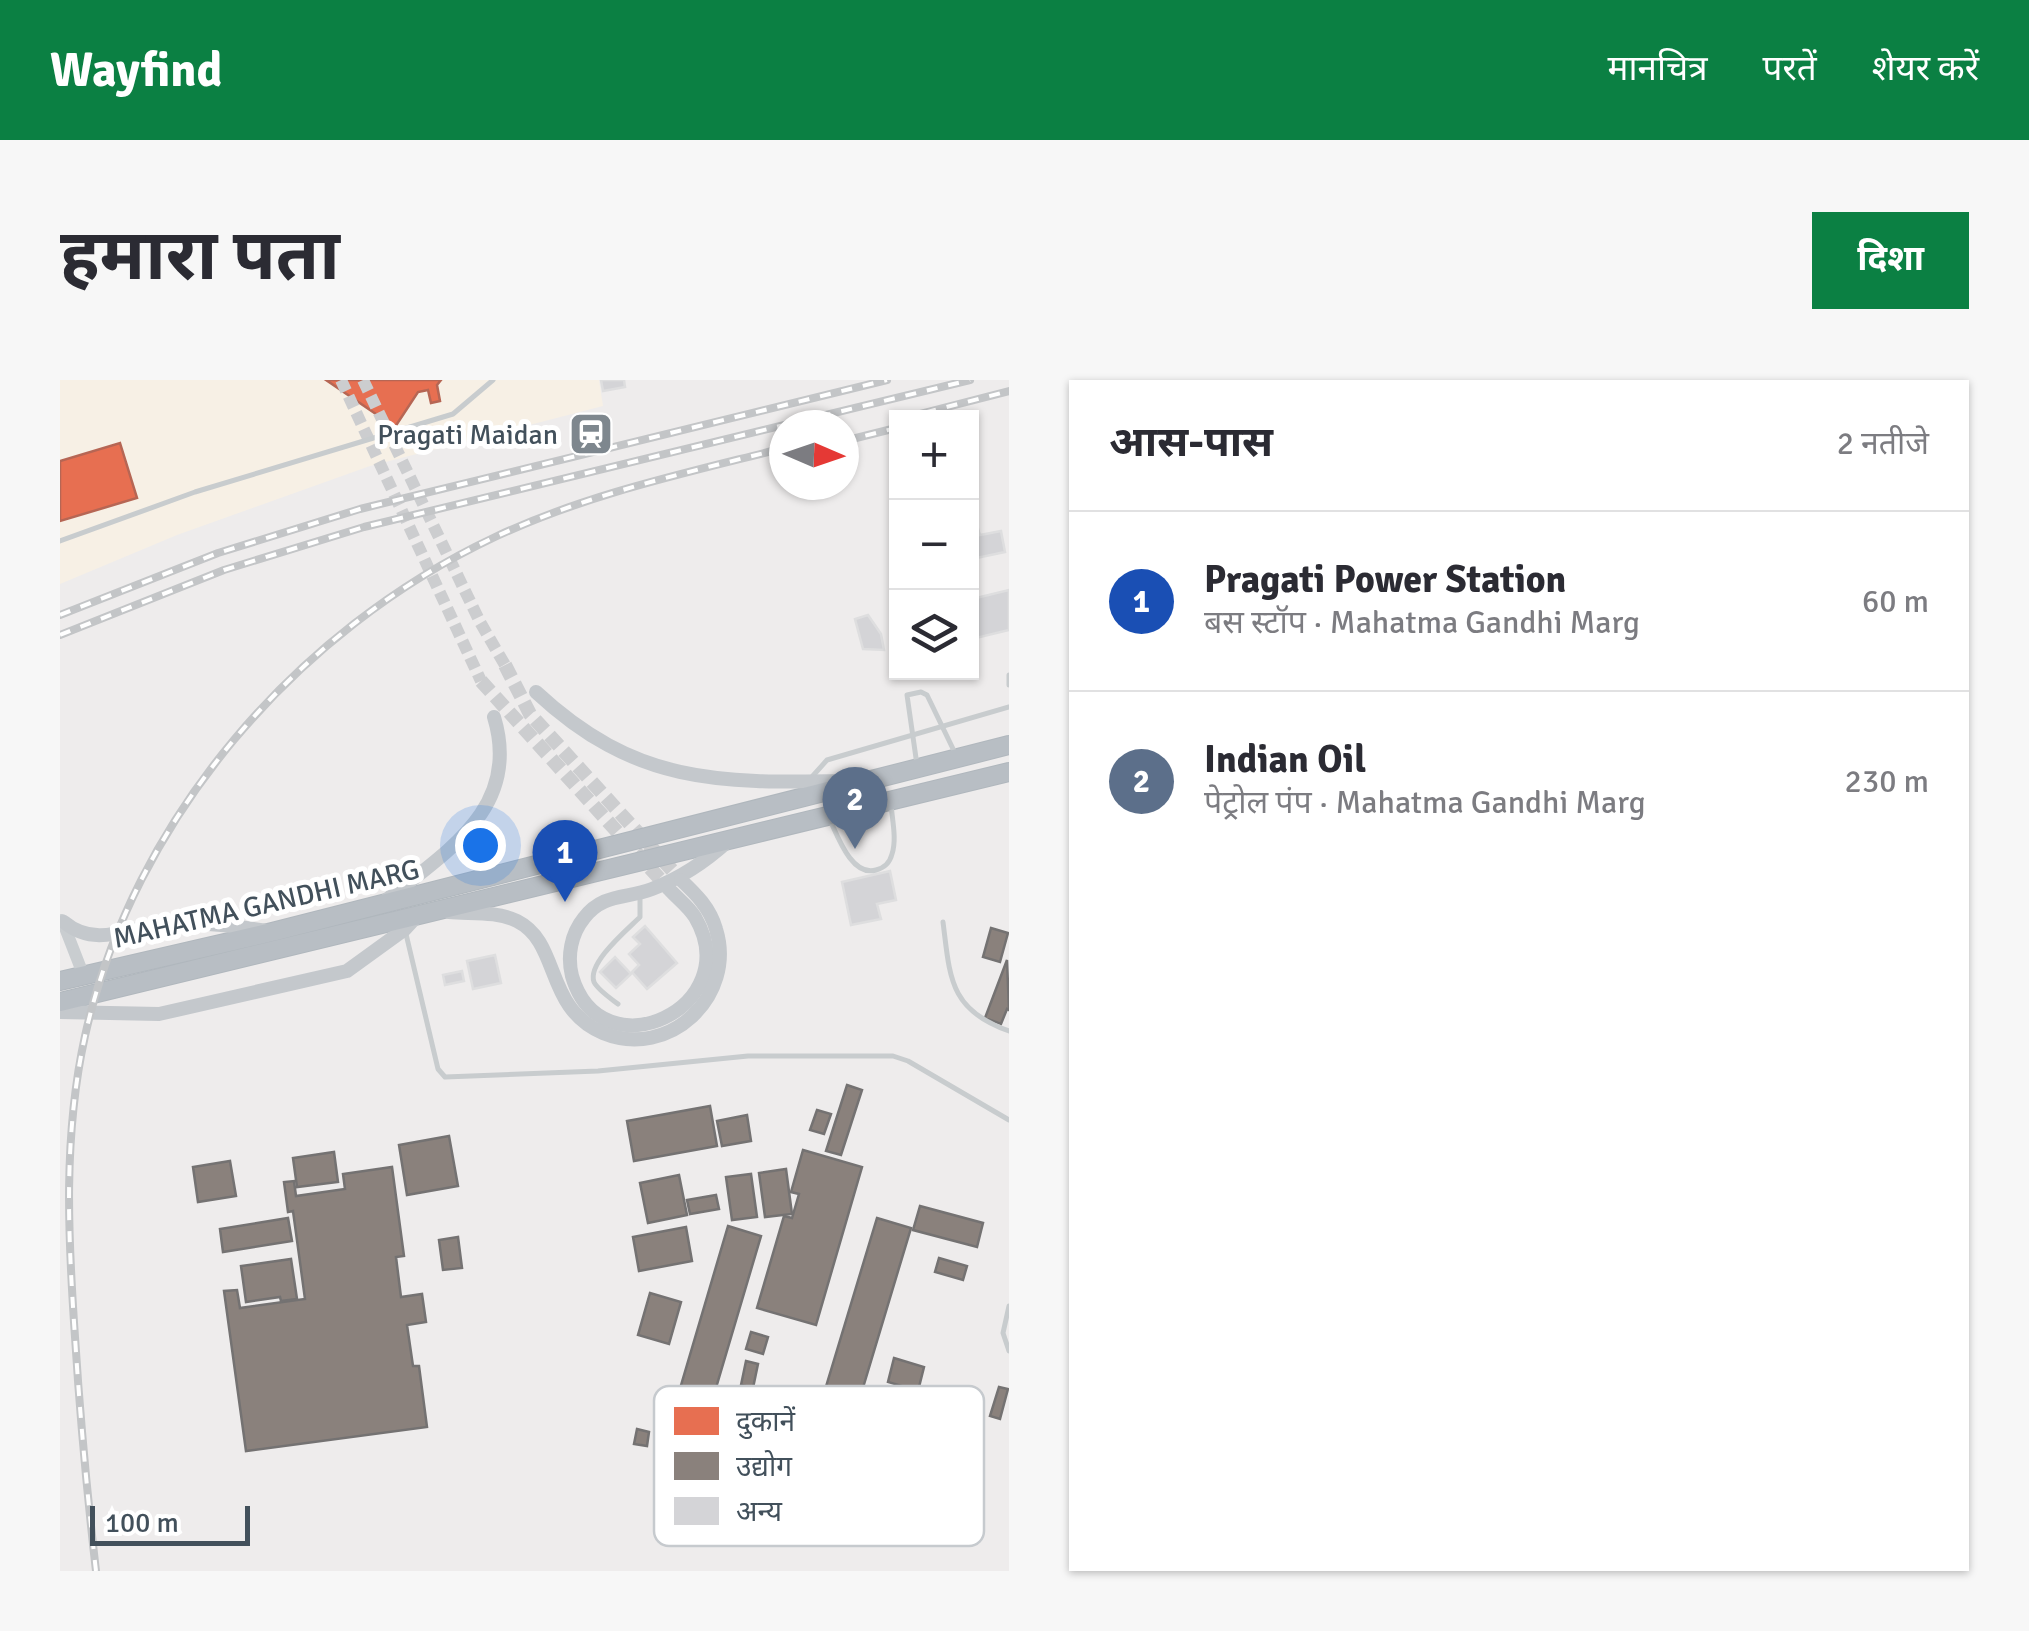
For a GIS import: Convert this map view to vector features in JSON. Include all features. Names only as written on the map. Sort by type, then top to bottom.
[{"type":"highway","name":"MAHATMA GANDHI MARG","points":[[60,981],[272,932],[1009,745]]},
{"type":"highway","name":"MAHATMA GANDHI MARG","points":[[60,1002],[419,919],[1009,772]]},
{"type":"main road","points":[[536,692],[589,735],[650,765],[688,776],[727,782],[866,781]]},
{"type":"main road","points":[[381,904],[468,832],[483,813],[494,792],[500,767],[494,717]]},
{"type":"main road","points":[[60,1012],[159,1014],[347,970],[419,919],[501,916],[517,921],[536,937],[560,994],[583,1021],[615,1037],[648,1038],[670,1032],[698,1013],[711,994],[719,971],[720,948],[716,927],[700,898],[675,885],[701,929],[704,970],[684,1006],[656,1023],[636,1026],[609,1020],[586,1003],[576,987],[570,959],[576,930],[593,908],[610,897],[640,892],[704,864],[729,840]]},
{"type":"main road","points":[[62,920],[73,930],[98,938],[168,924],[222,924],[272,932]]},
{"type":"main road","points":[[62,920],[83,974]]},
{"type":"lane","points":[[60,541],[195,492],[453,414],[493,380]]},
{"type":"lane","points":[[1009,675],[1009,685]]},
{"type":"lane","points":[[918,768],[910,736],[907,695],[925,694],[957,758]]},
{"type":"lane","points":[[809,782],[827,760],[1009,708]]},
{"type":"lane","points":[[829,817],[852,861],[862,871],[873,872],[886,866],[892,857],[891,801]]},
{"type":"lane","points":[[618,1004],[595,984],[593,972],[598,960],[640,917],[640,892]]},
{"type":"lane","points":[[419,919],[438,1069],[445,1077],[598,1071],[748,1056],[892,1056],[908,1061],[1009,1120]]},
{"type":"lane","points":[[943,922],[955,991],[978,1018],[1009,1031]]},
{"type":"lane","points":[[1009,1306],[1003,1333],[1009,1352]]},
{"type":"shaded area","name":"Pragati Maidan","points":[[60,380],[599,380],[603,406],[370,466],[177,535],[60,584]]},
{"type":"building: दुकानें","points":[[326,380],[441,380],[437,385],[440,401],[431,403],[428,390],[418,392],[395,427]]},
{"type":"building: दुकानें","points":[[120,443],[137,498],[60,521],[60,461]]},
{"type":"building: उद्योग","points":[[991,928],[1008,933],[1000,962],[983,957]]},
{"type":"building: उद्योग","points":[[1007,960],[1009,1010],[1001,1024],[985,1018]]},
{"type":"building: उद्योग","points":[[847,1085],[862,1090],[841,1155],[826,1151]]},
{"type":"building: उद्योग","points":[[710,1106],[717,1146],[634,1161],[627,1121]]},
{"type":"building: उद्योग","points":[[817,1110],[831,1114],[824,1134],[810,1130]]},
{"type":"building: उद्योग","points":[[747,1115],[751,1141],[722,1146],[717,1121]]},
{"type":"building: उद्योग","points":[[449,1136],[458,1186],[407,1195],[399,1145]]},
{"type":"building: उद्योग","points":[[803,1150],[862,1167],[816,1325],[757,1308],[784,1216],[792,1218],[799,1194],[791,1192]]},
{"type":"building: उद्योग","points":[[334,1152],[338,1182],[297,1187],[293,1158]]},
{"type":"building: उद्योग","points":[[230,1161],[236,1196],[198,1202],[193,1167]]},
{"type":"building: उद्योग","points":[[392,1167],[404,1256],[396,1257],[401,1297],[422,1294],[426,1322],[407,1325],[413,1366],[419,1366],[427,1427],[246,1451],[224,1291],[237,1290],[240,1308],[305,1299],[293,1211],[288,1212],[284,1182],[294,1181],[296,1196],[345,1189],[343,1174]]},
{"type":"building: उद्योग","points":[[786,1169],[792,1214],[765,1217],[759,1173]]},
{"type":"building: उद्योग","points":[[751,1174],[757,1217],[732,1220],[726,1177]]},
{"type":"building: उद्योग","points":[[679,1175],[687,1215],[648,1223],[640,1183]]},
{"type":"building: उद्योग","points":[[716,1195],[719,1209],[690,1214],[687,1200]]},
{"type":"building: उद्योग","points":[[920,1206],[983,1223],[977,1247],[913,1230]]},
{"type":"building: उद्योग","points":[[288,1218],[292,1241],[223,1252],[220,1229]]},
{"type":"building: उद्योग","points":[[877,1218],[911,1228],[864,1386],[826,1386]]},
{"type":"building: उद्योग","points":[[728,1226],[761,1236],[717,1386],[681,1386]]},
{"type":"building: उद्योग","points":[[686,1227],[692,1261],[639,1271],[633,1237]]},
{"type":"building: उद्योग","points":[[458,1237],[462,1268],[443,1270],[439,1240]]},
{"type":"building: उद्योग","points":[[939,1258],[967,1266],[963,1280],[935,1272]]},
{"type":"building: उद्योग","points":[[291,1259],[297,1299],[246,1302],[241,1266]]},
{"type":"building: उद्योग","points":[[650,1293],[681,1302],[669,1344],[638,1335]]},
{"type":"building: उद्योग","points":[[751,1332],[768,1337],[763,1354],[746,1349]]},
{"type":"building: उद्योग","points":[[894,1358],[924,1367],[919,1386],[888,1382]]},
{"type":"building: उद्योग","points":[[746,1361],[758,1364],[753,1386],[741,1385]]},
{"type":"building: उद्योग","points":[[999,1387],[1008,1389],[1000,1419],[990,1416]]},
{"type":"building: उद्योग","points":[[637,1429],[649,1432],[647,1446],[634,1444]]},
{"type":"building: अन्य","points":[[601,380],[624,380],[625,387],[603,391]]},
{"type":"building: अन्य","points":[[1001,531],[1005,552],[979,558],[979,532],[980,535]]},
{"type":"building: अन्य","points":[[1009,590],[1009,630],[979,637],[979,597]]},
{"type":"building: अन्य","points":[[868,615],[881,634],[884,650],[863,649],[855,619]]},
{"type":"building: अन्य","points":[[890,871],[896,900],[877,904],[881,919],[851,925],[842,882]]},
{"type":"building: अन्य","points":[[645,926],[677,963],[647,989],[632,972],[639,965],[629,954],[640,944],[633,937]]},
{"type":"building: अन्य","points":[[495,955],[501,983],[473,989],[467,961]]},
{"type":"building: अन्य","points":[[615,957],[631,974],[616,988],[600,972]]},
{"type":"building: अन्य","points":[[462,971],[464,981],[445,985],[443,975]]},
{"type":"tunnel","points":[[341,380],[481,681]]},
{"type":"tunnel","points":[[363,380],[480,622],[505,665]]},
{"type":"tunnel","points":[[505,665],[530,714],[681,880]]},
{"type":"tunnel","points":[[481,681],[669,889]]},
{"type":"railway","points":[[60,615],[218,553],[360,509],[887,380]]},
{"type":"railway","points":[[60,635],[224,570],[364,527],[970,380]]},
{"type":"railway","points":[[935,410],[1009,391]]},
{"type":"railway","points":[[859,437],[889,430]]},
{"type":"railway","points":[[96,1571],[81,1425],[71,1261],[73,1111],[85,1036],[108,956],[141,880],[184,807],[234,740],[291,679],[354,624],[423,576],[495,537],[565,508],[769,452]]},
{"type":"place","name":"Pragati Maidan","points":[[591,434]]},
{"type":"place","name":"Indian Oil","points":[[855,849]]},
{"type":"place","name":"Pragati Power Station","points":[[565,902]]}]
